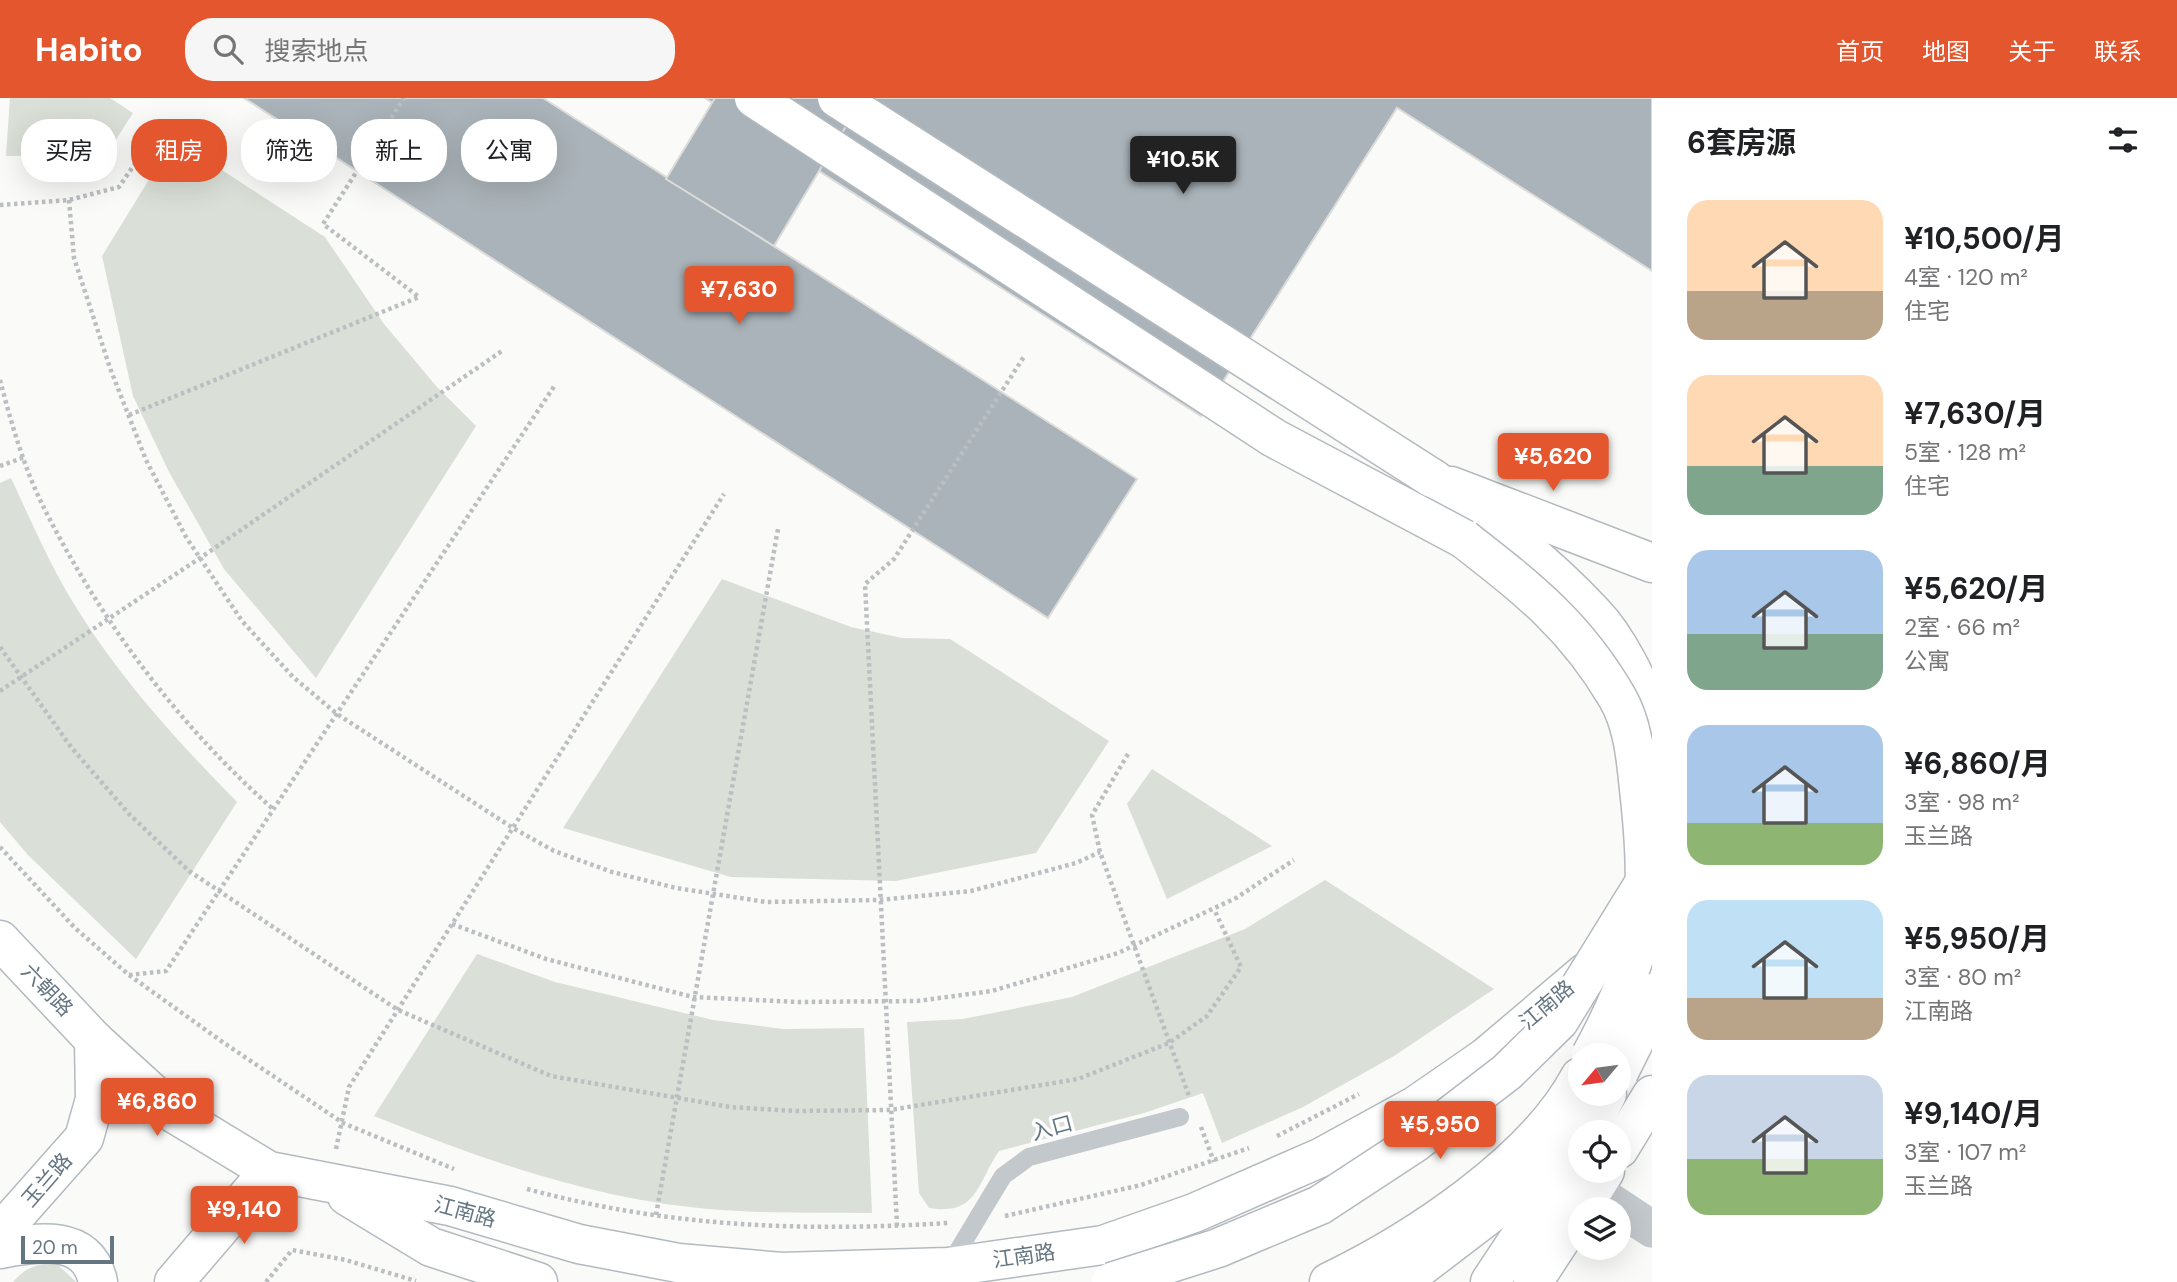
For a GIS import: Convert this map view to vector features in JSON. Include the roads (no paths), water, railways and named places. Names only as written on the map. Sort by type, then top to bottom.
[{"type":"main road","points":[[754,98],[1275,438],[1464,538],[1552,574]]},
{"type":"main road","points":[[837,98],[1432,478],[1505,532],[1552,574],[1595,615],[1648,708],[1645,837]]},
{"type":"main road","points":[[1432,478],[1652,563]]},
{"type":"main road","points":[[1464,538],[1544,601],[1572,633],[1619,700],[1635,748],[1649,898],[1635,956],[1596,1043]]},
{"type":"main road","points":[[1111,1282],[1218,1248],[1320,1205],[1416,1142],[1507,1072],[1559,1021],[1649,898]]},
{"type":"main road","name":"江南路","points":[[269,1171],[450,1206],[579,1244],[678,1263],[782,1272],[948,1266],[1102,1245],[1194,1213],[1322,1157],[1415,1106],[1486,1057],[1649,898]]},
{"type":"main road","name":"六朝路","points":[[0,940],[94,1040],[176,1114],[269,1171]]},
{"type":"main road","points":[[1631,1047],[1652,993]]},
{"type":"main road","points":[[1631,1056],[1652,1032]]},
{"type":"main road","name":"玉兰路","points":[[0,1233],[84,1138],[95,1099],[94,1040]]},
{"type":"main road","points":[[1329,1282],[1380,1258],[1468,1199],[1546,1126],[1568,1094]]},
{"type":"main road","points":[[1390,1282],[1414,1272],[1511,1198],[1585,1106]]},
{"type":"main road","points":[[1490,1282],[1568,1164]]},
{"type":"main road","points":[[174,1282],[269,1171]]},
{"type":"main road","points":[[327,1184],[431,1247],[538,1282]]},
{"type":"main road","points":[[1533,1282],[1590,1195]]},
{"type":"main road","points":[[0,1249],[43,1241],[75,1248],[95,1268],[99,1282]]},
{"type":"street","points":[[1590,1195],[1652,1229]]},
{"type":"lane","name":"入口","points":[[948,1266],[978,1221],[1003,1176],[1029,1157],[1188,1116]]}]
